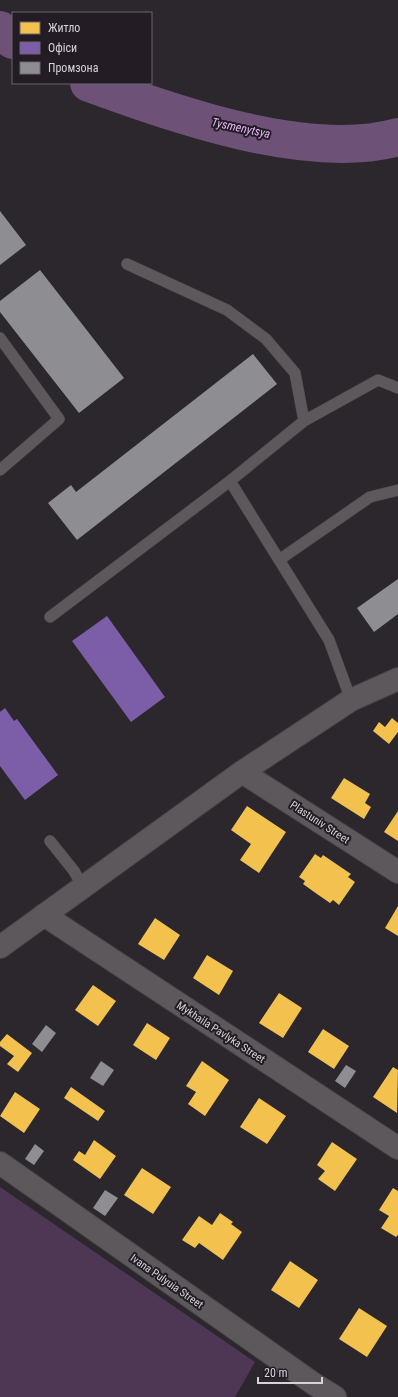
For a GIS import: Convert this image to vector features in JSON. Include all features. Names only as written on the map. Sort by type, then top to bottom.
[{"type":"street","points":[[0,947],[242,772],[351,700],[398,679]]},
{"type":"street","name":"Plastuniv Street","points":[[242,772],[398,872]]},
{"type":"street","name":"Mykhaila Pavlyka Street","points":[[44,916],[398,1148]]},
{"type":"street","name":"Ivana Pulyuia Street","points":[[0,1163],[314,1384],[335,1397]]},
{"type":"lane","points":[[127,264],[227,310],[266,339],[295,373],[304,421]]},
{"type":"lane","points":[[0,338],[59,419],[0,470]]},
{"type":"lane","points":[[50,617],[230,481],[304,421],[378,380],[398,388]]},
{"type":"lane","points":[[230,481],[329,640],[351,700]]},
{"type":"lane","points":[[279,560],[370,497],[398,490]]},
{"type":"lane","points":[[50,841],[74,871],[83,887]]},
{"type":"shaded area","points":[[0,1187],[255,1362],[235,1397],[0,1397]]},
{"type":"building: Житло","points":[[392,718],[398,723],[398,732],[389,744],[373,731],[379,722],[385,727]]},
{"type":"building: Житло","points":[[344,778],[370,794],[365,803],[371,807],[364,819],[331,798]]},
{"type":"building: Житло","points":[[247,806],[286,832],[259,873],[240,860],[251,844],[231,830]]},
{"type":"building: Житло","points":[[398,811],[398,841],[384,832]]},
{"type":"building: Житло","points":[[315,854],[321,858],[323,855],[351,874],[348,877],[355,882],[339,905],[333,900],[330,903],[317,894],[303,884],[305,881],[299,877]]},
{"type":"building: Житло","points":[[398,906],[398,936],[385,928]]},
{"type":"building: Житло","points":[[155,918],[180,935],[164,960],[138,944]]},
{"type":"building: Житло","points":[[207,955],[233,971],[219,995],[193,978]]},
{"type":"building: Житло","points":[[93,985],[116,1001],[98,1026],[75,1010]]},
{"type":"building: Житло","points":[[279,993],[302,1008],[283,1038],[259,1023]]},
{"type":"building: Житло","points":[[147,1023],[170,1038],[156,1060],[133,1045]]},
{"type":"building: Житло","points":[[323,1029],[349,1046],[334,1069],[308,1052]]},
{"type":"building: Житло","points":[[7,1034],[32,1053],[18,1072],[7,1064],[14,1056],[0,1046],[0,1042]]},
{"type":"building: Житло","points":[[202,1061],[229,1080],[205,1116],[188,1104],[196,1092],[186,1086]]},
{"type":"building: Житло","points":[[393,1067],[398,1070],[397,1113],[373,1097]]},
{"type":"building: Житло","points":[[71,1087],[105,1111],[98,1121],[64,1098]]},
{"type":"building: Житло","points":[[15,1092],[40,1109],[24,1133],[0,1116]]},
{"type":"building: Житло","points":[[259,1098],[286,1116],[267,1144],[240,1127]]},
{"type":"building: Житло","points":[[94,1140],[116,1156],[100,1179],[73,1160],[79,1151],[85,1155]]},
{"type":"building: Житло","points":[[332,1142],[357,1159],[335,1191],[318,1179],[325,1171],[317,1165]]},
{"type":"building: Житло","points":[[142,1168],[171,1187],[153,1214],[124,1195]]},
{"type":"building: Житло","points":[[393,1188],[398,1191],[398,1235],[396,1237],[381,1228],[389,1216],[379,1210]]},
{"type":"building: Житло","points":[[220,1213],[233,1222],[231,1224],[242,1232],[223,1260],[199,1243],[195,1248],[182,1240],[199,1216],[212,1225]]},
{"type":"building: Житло","points":[[290,1261],[318,1280],[299,1308],[271,1290]]},
{"type":"building: Житло","points":[[359,1308],[387,1326],[367,1357],[339,1339]]},
{"type":"building: Офіси","points":[[107,616],[165,697],[131,722],[72,641]]},
{"type":"building: Офіси","points":[[5,708],[14,721],[17,719],[58,775],[25,800],[0,766],[0,712]]},
{"type":"building: Промзона","points":[[0,211],[26,245],[0,265]]},
{"type":"building: Промзона","points":[[40,270],[124,378],[79,413],[0,312],[0,301]]},
{"type":"building: Промзона","points":[[253,354],[277,384],[77,540],[48,503],[71,485],[76,492]]},
{"type":"building: Промзона","points":[[398,579],[398,614],[374,632],[357,608]]},
{"type":"building: Промзона","points":[[46,1025],[56,1033],[42,1052],[32,1044]]},
{"type":"building: Промзона","points":[[101,1061],[114,1070],[103,1086],[90,1078]]},
{"type":"building: Промзона","points":[[346,1065],[356,1071],[345,1088],[335,1081]]},
{"type":"building: Промзона","points":[[35,1144],[44,1151],[34,1165],[25,1159]]},
{"type":"building: Промзона","points":[[105,1190],[118,1198],[105,1216],[93,1208]]},
{"type":"waterway","name":"Tysmenytsya","points":[[0,30],[12,39]]},
{"type":"waterway","name":"Tysmenytsya","points":[[92,84],[201,120],[242,131],[284,139],[324,143],[363,143],[398,137]]}]
